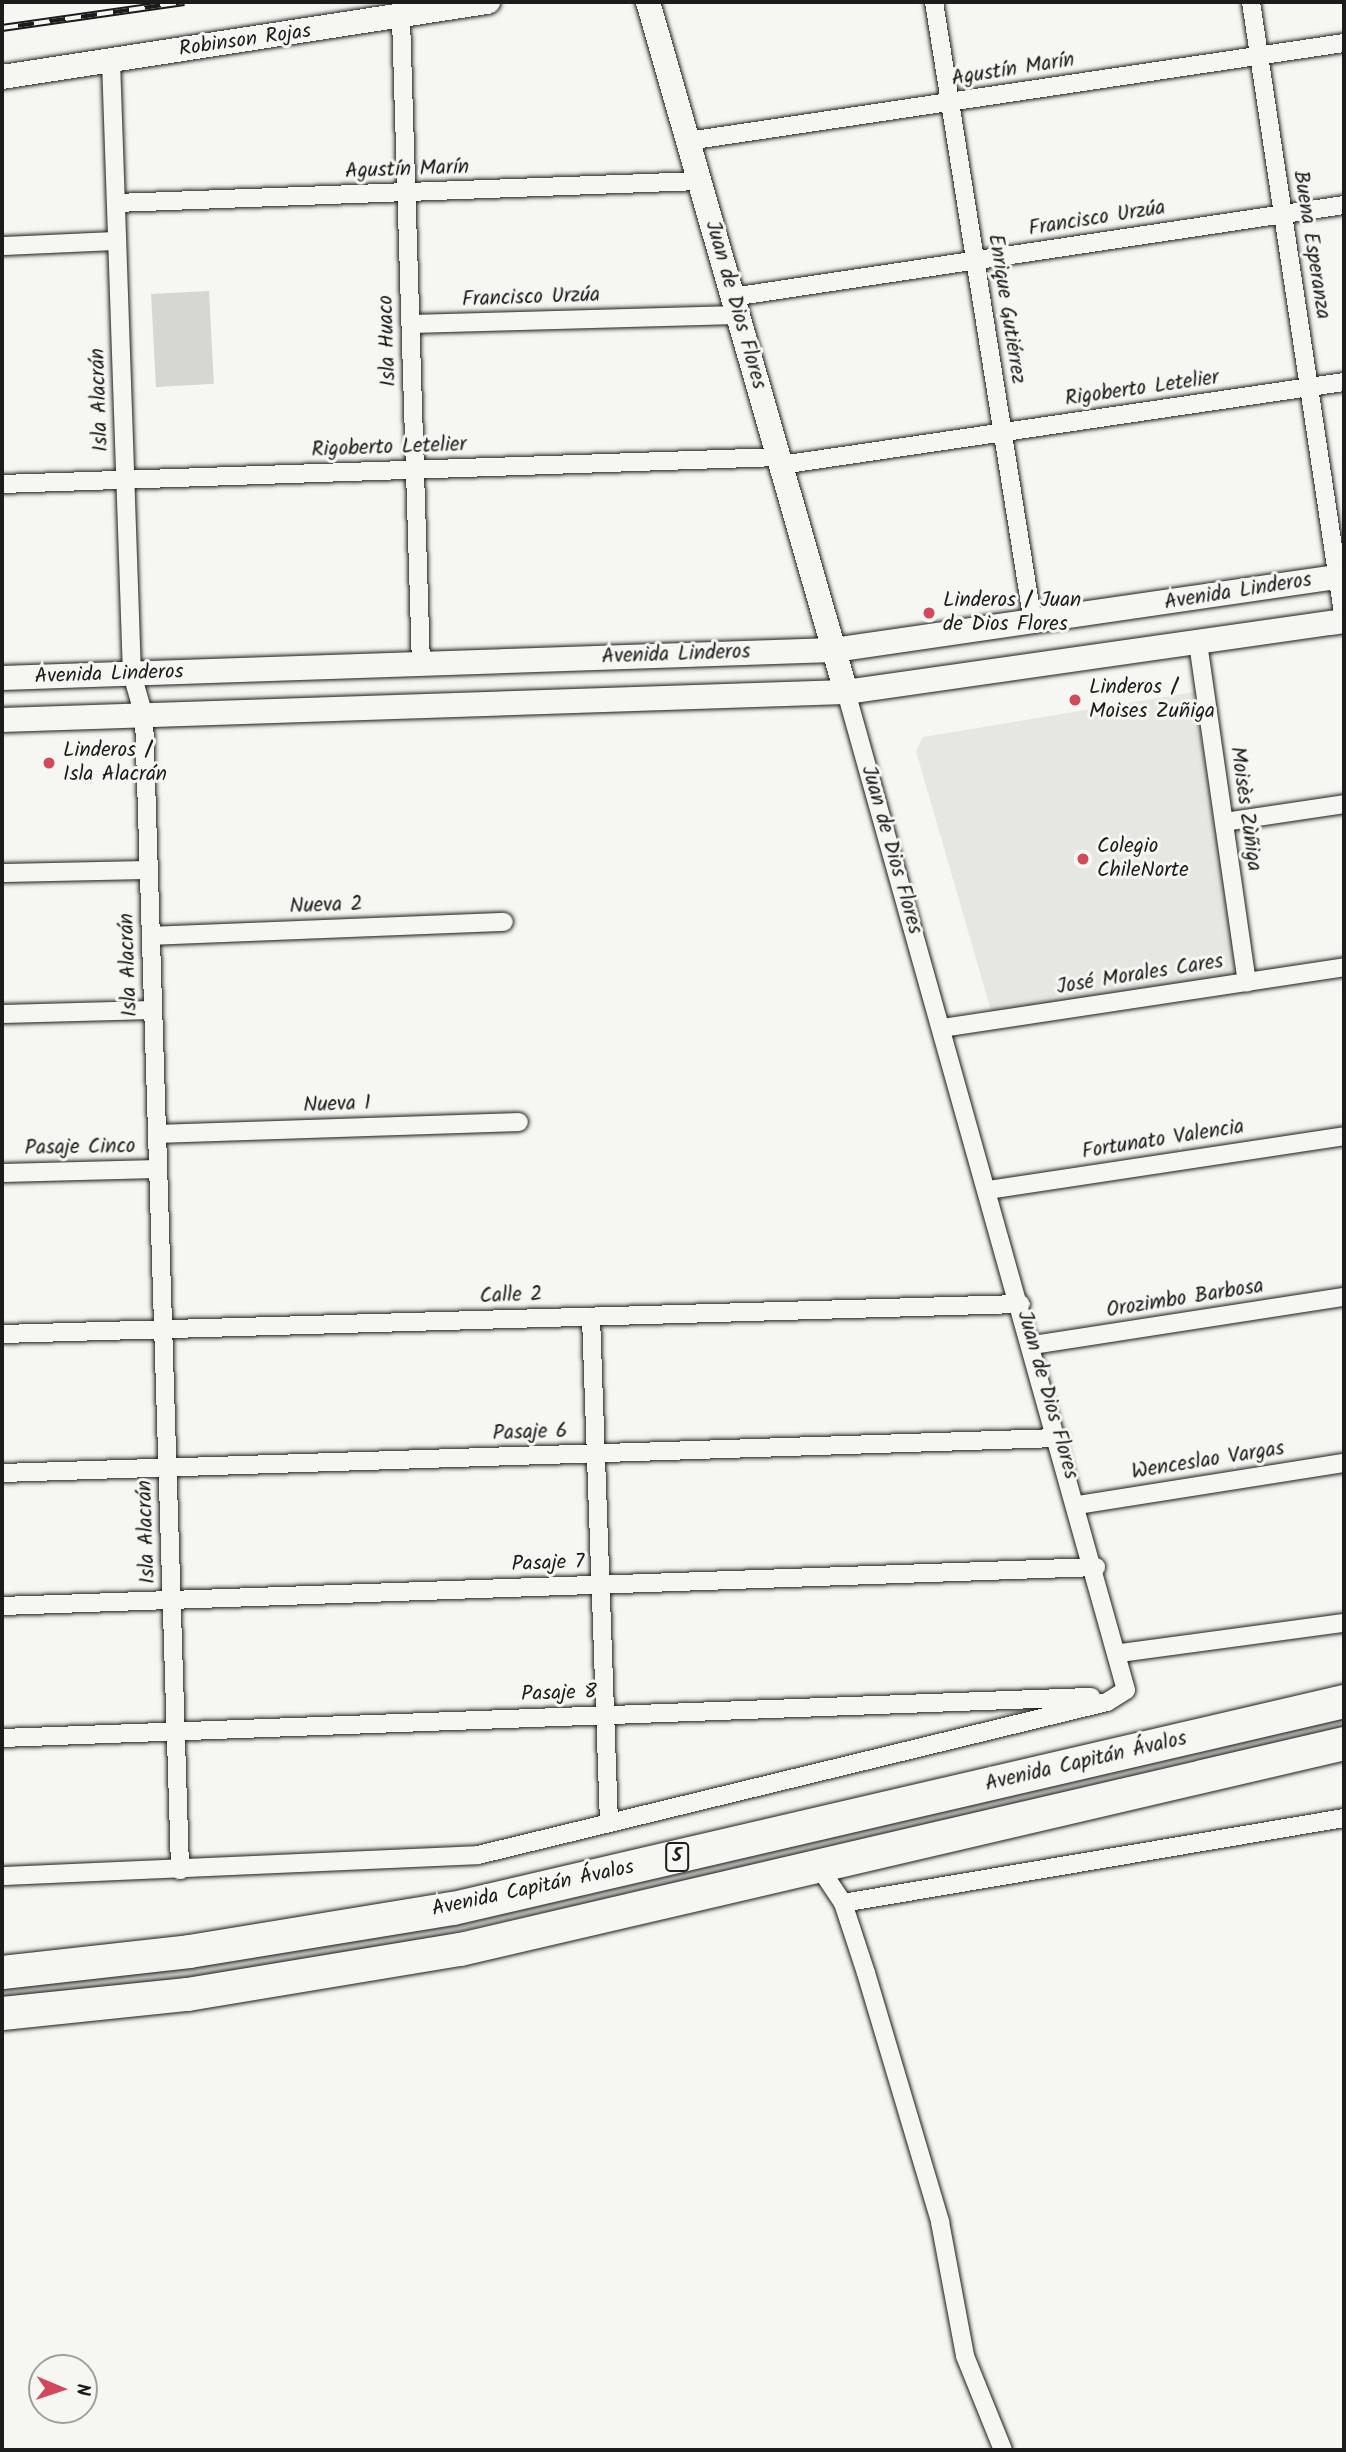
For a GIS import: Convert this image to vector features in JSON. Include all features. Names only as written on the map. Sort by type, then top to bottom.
[{"type":"highway","name":"Avenida Capitán Ávalos","points":[[2,1972],[212,1948],[465,1906],[1344,1701]]},
{"type":"highway","name":"Avenida Capitán Ávalos","points":[[2,2013],[174,1996],[399,1961],[819,1867],[1344,1743]]},
{"type":"street","name":"Robinson Rojas","points":[[2,77],[401,18],[488,2]]},
{"type":"street","name":"Juan de Dios Flores","points":[[648,2],[1121,1653],[1128,1681],[1119,1696]]},
{"type":"street","name":"Enrique Gutiérrez","points":[[934,2],[1033,623]]},
{"type":"street","name":"Buena Esperanza","points":[[1251,2],[1309,387],[1341,577],[1344,620]]},
{"type":"street","name":"Isla Huaco","points":[[401,18],[421,664]]},
{"type":"street","name":"Agustín Marín","points":[[688,141],[1344,43]]},
{"type":"street","name":"Isla Alacrán","points":[[111,61],[132,674],[144,716],[180,1870]]},
{"type":"street","name":"Agustín Marín","points":[[116,203],[699,181]]},
{"type":"street","name":"Francisco Urzúa","points":[[411,324],[735,306],[975,260],[1344,205]]},
{"type":"street","points":[[2,246],[117,241]]},
{"type":"street","name":"Rigoberto Letelier","points":[[2,484],[780,461],[1003,432],[1344,382]]},
{"type":"street","name":"Avenida Linderos","points":[[2,678],[834,650],[1341,577]]},
{"type":"street","name":"Avenida Linderos","points":[[2,720],[846,692],[1344,620]]},
{"type":"street","name":"Moisès Zùñiga","points":[[1198,643],[1247,982]]},
{"type":"street","points":[[1224,822],[1344,804]]},
{"type":"street","points":[[2,873],[149,870]]},
{"type":"street","name":"Nueva 2","points":[[151,936],[504,922]]},
{"type":"street","name":"José Morales Cares","points":[[942,1028],[1344,967]]},
{"type":"street","points":[[2,1014],[153,1010]]},
{"type":"street","name":"Nueva 1","points":[[157,1134],[519,1122]]},
{"type":"street","name":"Fortunato Valencia","points":[[988,1190],[1344,1136]]},
{"type":"street","name":"Pasaje Cinco","points":[[2,1173],[158,1169]]},
{"type":"street","name":"Orozimbo Barbosa","points":[[1033,1345],[1344,1297]]},
{"type":"street","name":"Calle 2","points":[[2,1334],[1021,1304]]},
{"type":"street","points":[[591,1317],[609,1822]]},
{"type":"street","name":"Pasaje 6","points":[[2,1473],[1059,1438]]},
{"type":"street","name":"Wenceslao Vargas","points":[[1078,1505],[1344,1462]]},
{"type":"street","name":"Pasaje 7","points":[[2,1606],[1096,1567]]},
{"type":"street","points":[[1121,1653],[1344,1623]]},
{"type":"street","name":"Pasaje 8","points":[[2,1738],[1119,1696]]},
{"type":"street","name":"Avenida Capitán Ávalos","points":[[2,1876],[461,1857],[1119,1696]]},
{"type":"street","points":[[843,1903],[1344,1818]]},
{"type":"street","points":[[819,1867],[843,1903],[940,2222],[965,2356],[1003,2450]]},
{"type":"shaded area","points":[[209,291],[214,384],[156,387],[151,294]]},
{"type":"shaded area","name":"Colegio ChileNorte","points":[[1194,692],[1236,968],[1224,981],[992,1014],[916,751],[923,737]]},
{"type":"shaded area","points":[[1344,1711],[1344,1733],[332,1960],[2,2003],[2,1981],[81,1974]]},
{"type":"railway","points":[[2,28],[184,2]]},
{"type":"place","name":"Linderos / Juan de Dios Flores","points":[[929,613]]},
{"type":"place","name":"Linderos / Moises Zuñiga","points":[[1075,700]]},
{"type":"place","name":"Linderos / Isla Alacrán","points":[[49,763]]},
{"type":"place","name":"Colegio ChileNorte","points":[[1083,859]]}]
